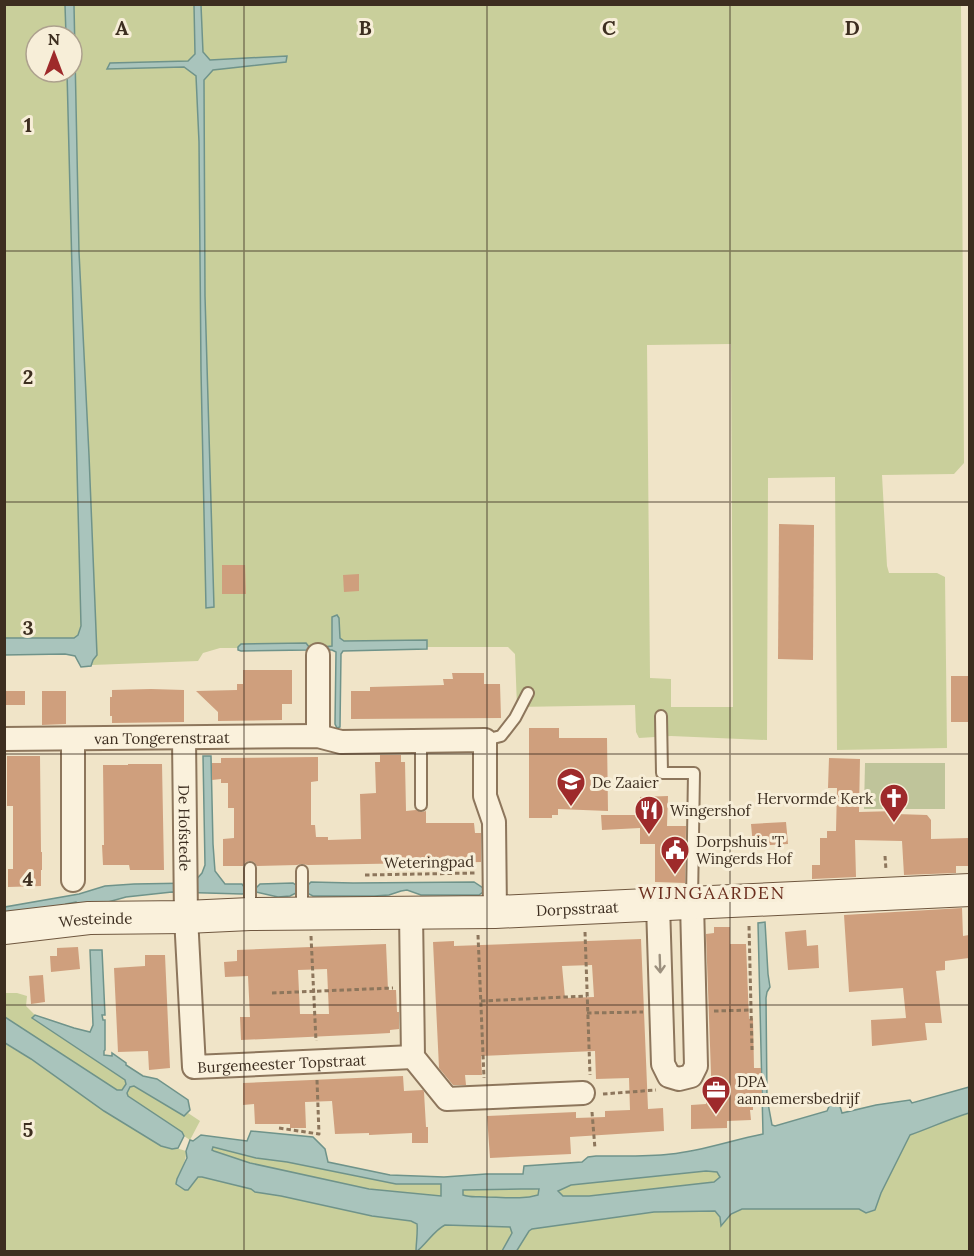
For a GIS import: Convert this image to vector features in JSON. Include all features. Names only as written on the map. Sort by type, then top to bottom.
[{"type":"street","points":[[318,655],[318,736]]},
{"type":"street","name":"van Tongerenstraat","points":[[4,740],[318,736],[341,742],[485,740]]},
{"type":"street","name":"De Hofstede","points":[[184,738],[186,896]]},
{"type":"street","points":[[73,739],[73,880]]},
{"type":"street","points":[[485,740],[485,796],[494,822],[495,872],[486,912]]},
{"type":"street","name":"Dorpsstraat","points":[[186,896],[250,904],[302,904],[411,913],[658,905],[969,890]]},
{"type":"street","name":"Westeinde","points":[[4,927],[88,918],[186,896]]},
{"type":"street","name":"Burgemeester Topstraat","points":[[186,896],[194,1067],[413,1057]]},
{"type":"street","points":[[658,905],[663,1064],[669,1076],[680,1079],[691,1076],[696,1066],[692,903]]},
{"type":"street","points":[[411,913],[413,1057],[447,1099],[587,1094]]},
{"type":"lane","points":[[485,740],[501,736],[515,718],[528,693]]},
{"type":"lane","points":[[661,716],[662,774],[694,774],[692,903]]},
{"type":"lane","points":[[421,740],[421,806]]},
{"type":"lane","points":[[250,868],[250,904]]},
{"type":"lane","points":[[302,876],[302,904]]},
{"type":"path","name":"Weteringpad","points":[[365,875],[495,872]]},
{"type":"path","points":[[748,900],[752,1050]]},
{"type":"path","points":[[585,908],[587,1094],[595,1149]]},
{"type":"path","points":[[485,1097],[481,1001],[486,912]]},
{"type":"path","points":[[272,993],[412,987]]},
{"type":"path","points":[[481,1001],[587,996]]},
{"type":"path","points":[[694,1011],[751,1010]]},
{"type":"path","points":[[587,1013],[662,1012]]},
{"type":"path","points":[[587,1094],[660,1090],[680,1079]]},
{"type":"green space","points":[[4,5],[67,5],[68,24],[24,24],[24,84],[69,84],[87,649],[80,628],[78,635],[74,638],[5,638]]},
{"type":"green space","points":[[74,5],[961,5],[964,463],[954,474],[882,475],[889,573],[937,573],[945,577],[947,748],[837,750],[835,477],[768,478],[767,740],[671,736],[639,738],[636,732],[635,705],[517,707],[515,654],[508,647],[427,647],[426,640],[344,641],[340,638],[339,618],[332,617],[332,647],[309,647],[306,643],[241,644],[238,648],[220,648],[203,653],[198,661],[92,665],[97,655],[79,252],[76,84],[84,84],[84,24],[74,24]],"holes":[[[731,344],[733,707],[671,707],[671,679],[650,678],[647,345]]]},
{"type":"green space","points":[[865,763],[945,763],[945,809],[864,809]]},
{"type":"green space","points":[[5,993],[27,996],[26,1006],[35,1015],[32,1018],[125,1080],[126,1084],[122,1090],[117,1091],[5,1017]]},
{"type":"green space","points":[[4,1043],[176,1148],[186,1151],[176,1183],[185,1190],[188,1190],[198,1177],[202,1177],[256,1192],[372,1216],[411,1221],[417,1225],[416,1251],[5,1251]]},
{"type":"green space","points":[[134,1086],[184,1116],[188,1113],[200,1121],[190,1140],[182,1132],[128,1096],[130,1087]]},
{"type":"green space","points":[[969,1113],[969,1251],[516,1252],[532,1229],[654,1212],[716,1211],[721,1225],[731,1214],[742,1209],[859,1209],[866,1213],[875,1210],[910,1135]]},
{"type":"green space","points":[[213,1147],[256,1158],[396,1184],[442,1184],[441,1197],[369,1189],[250,1163],[214,1151]]},
{"type":"green space","points":[[706,1171],[717,1172],[720,1177],[714,1182],[589,1196],[563,1196],[558,1191],[571,1185]]},
{"type":"green space","points":[[463,1190],[539,1190],[538,1195],[513,1198],[463,1196]]},
{"type":"green space","points":[[440,1226],[510,1227],[512,1233],[502,1251],[417,1252]]},
{"type":"water","points":[[65,5],[74,5],[74,24],[66,24]]},
{"type":"water","points":[[194,5],[201,5],[203,52],[210,60],[287,56],[286,62],[213,70],[204,80],[205,296],[214,607],[206,608],[196,76],[184,67],[107,69],[110,63],[188,61],[195,54]]},
{"type":"water","points":[[67,84],[76,84],[79,252],[97,655],[91,666],[81,667],[75,656],[65,654],[4,655],[5,638],[74,638],[78,635],[81,626]]},
{"type":"water","points":[[337,615],[340,638],[344,641],[427,640],[427,649],[343,651],[341,654],[340,727],[337,728],[335,724],[336,652],[323,650],[323,647],[332,646],[332,617]]},
{"type":"water","points":[[306,643],[308,650],[238,650],[241,644]]},
{"type":"water","points":[[203,756],[211,756],[215,871],[225,884],[257,887],[260,884],[293,883],[307,886],[311,882],[474,882],[483,888],[483,892],[479,895],[421,895],[407,890],[374,896],[313,896],[307,893],[296,893],[278,897],[256,892],[242,894],[172,892],[126,897],[108,902],[79,904],[76,902],[62,907],[5,916],[5,907],[79,894],[105,886],[193,883],[202,873],[205,865]]},
{"type":"water","points":[[765,922],[770,987],[766,998],[767,1098],[772,1125],[827,1111],[831,1102],[836,1100],[842,1113],[910,1100],[912,1103],[969,1087],[969,1113],[910,1135],[875,1210],[866,1213],[859,1209],[742,1209],[731,1214],[721,1226],[720,1217],[715,1211],[654,1212],[532,1229],[516,1252],[502,1251],[512,1233],[510,1227],[445,1225],[416,1252],[417,1224],[411,1221],[372,1216],[255,1192],[202,1177],[198,1177],[188,1190],[176,1184],[187,1158],[186,1151],[190,1140],[193,1141],[201,1135],[247,1141],[251,1131],[313,1137],[325,1149],[328,1162],[390,1175],[444,1177],[523,1174],[524,1166],[582,1162],[588,1157],[596,1156],[652,1156],[683,1153],[763,1134],[758,923]],"holes":[[[213,1147],[256,1158],[396,1184],[441,1184],[441,1196],[369,1189],[250,1163],[214,1151]],[[706,1171],[717,1172],[720,1177],[714,1182],[589,1196],[563,1196],[558,1191],[571,1185]],[[521,1189],[539,1189],[538,1195],[519,1198],[469,1196],[463,1195],[463,1190]]]},
{"type":"water","points":[[90,950],[102,950],[104,1055],[112,1056],[112,1053],[143,1076],[157,1079],[188,1100],[190,1110],[184,1116],[134,1086],[130,1087],[127,1093],[128,1096],[182,1132],[184,1136],[178,1148],[161,1146],[104,1111],[5,1043],[5,1017],[117,1090],[122,1090],[126,1084],[125,1080],[32,1018],[35,1015],[90,1032],[93,1025]]},
{"type":"building","points":[[779,524],[814,525],[813,660],[778,659]]},
{"type":"building","points":[[222,565],[245,565],[246,594],[222,594]]},
{"type":"building","points":[[359,574],[359,591],[344,592],[343,575]]},
{"type":"building","points":[[243,670],[292,670],[292,704],[282,704],[282,720],[218,721],[218,712],[196,691],[237,690],[237,684],[243,684]]},
{"type":"building","points":[[452,673],[484,673],[484,684],[500,684],[501,718],[351,719],[351,691],[370,691],[370,687],[444,685],[443,679],[453,679]]},
{"type":"building","points":[[951,676],[969,676],[969,722],[951,722]]},
{"type":"building","points":[[112,690],[184,690],[184,722],[112,723],[110,697],[112,697]]},
{"type":"building","points":[[4,691],[25,691],[25,705],[4,705]]},
{"type":"building","points":[[42,691],[66,691],[66,724],[42,725]]},
{"type":"building","points":[[529,728],[559,728],[559,738],[607,738],[608,811],[558,809],[558,815],[552,815],[552,818],[529,818]]},
{"type":"building","points":[[380,755],[401,755],[401,762],[405,762],[406,811],[426,811],[426,823],[474,823],[475,833],[481,833],[481,862],[257,866],[254,862],[249,861],[243,866],[223,866],[223,839],[234,838],[234,808],[228,808],[228,783],[221,783],[221,779],[212,780],[212,763],[221,763],[221,758],[318,757],[318,781],[311,782],[311,825],[315,825],[316,837],[328,837],[328,840],[361,839],[360,794],[376,793],[375,762],[380,762]]},
{"type":"building","points":[[7,756],[40,756],[41,886],[8,887],[8,869],[13,869],[13,806],[7,806]]},
{"type":"building","points":[[829,758],[860,759],[859,812],[896,811],[896,814],[927,815],[931,820],[931,839],[969,838],[969,866],[956,866],[956,873],[904,875],[902,841],[855,840],[856,877],[812,879],[812,865],[820,865],[820,838],[827,838],[827,831],[836,831],[837,788],[828,788]]},
{"type":"building","points":[[162,764],[164,870],[130,870],[129,865],[103,865],[103,765]]},
{"type":"building","points":[[668,796],[667,826],[686,826],[685,883],[655,882],[655,844],[640,844],[640,828],[602,830],[601,815],[640,815],[640,797]]},
{"type":"building","points":[[786,822],[788,844],[753,846],[751,824]]},
{"type":"building","points":[[962,908],[963,936],[969,935],[969,958],[945,961],[945,970],[936,971],[942,1023],[925,1023],[927,1040],[872,1046],[871,1020],[906,1018],[903,988],[849,992],[844,915]]},
{"type":"building","points":[[714,927],[730,927],[730,944],[746,944],[749,1019],[753,1018],[754,1068],[761,1068],[762,1100],[753,1100],[753,1110],[750,1110],[751,1120],[727,1121],[727,1128],[691,1129],[691,1105],[706,1104],[706,1101],[712,1101],[706,934],[714,933]]},
{"type":"building","points":[[806,930],[807,946],[818,945],[819,968],[788,970],[785,932]]},
{"type":"building","points":[[641,939],[648,1109],[663,1108],[664,1131],[570,1137],[571,1154],[490,1158],[487,1116],[576,1112],[576,1118],[605,1117],[605,1111],[630,1110],[629,1078],[596,1079],[595,1051],[481,1056],[482,1075],[465,1075],[466,1085],[453,1085],[439,1068],[433,942],[454,941],[454,946]],"holes":[[[592,965],[594,997],[565,998],[562,966]]]},
{"type":"building","points":[[386,944],[388,990],[396,990],[399,1029],[390,1030],[390,1033],[241,1040],[240,1017],[250,1017],[248,976],[225,977],[224,962],[237,961],[237,950]],"holes":[[[327,969],[329,1014],[300,1014],[298,970]]]},
{"type":"building","points":[[78,947],[80,969],[51,972],[50,956],[57,956],[57,948]]},
{"type":"building","points":[[145,955],[165,955],[170,1068],[149,1070],[148,1051],[118,1052],[114,968],[145,966]]},
{"type":"building","points":[[43,975],[45,1002],[31,1004],[29,976]]},
{"type":"building","points":[[403,1076],[404,1091],[423,1090],[424,1092],[428,1143],[412,1143],[412,1133],[335,1134],[332,1101],[305,1102],[306,1128],[290,1128],[290,1124],[255,1124],[254,1104],[243,1105],[243,1083]]},
{"type":"place","name":"De Zaaier","points":[[571,808]]},
{"type":"place","name":"Hervormde Kerk","points":[[894,824]]},
{"type":"place","name":"Wingershof","points":[[649,836]]},
{"type":"place","name":"Dorpshuis 'T Wingerds Hof","points":[[675,876]]},
{"type":"place","name":"DPA aannemersbedrijf","points":[[716,1116]]},
{"type":"district","name":"WIJNGAARDEN","points":[[712,892]]}]
